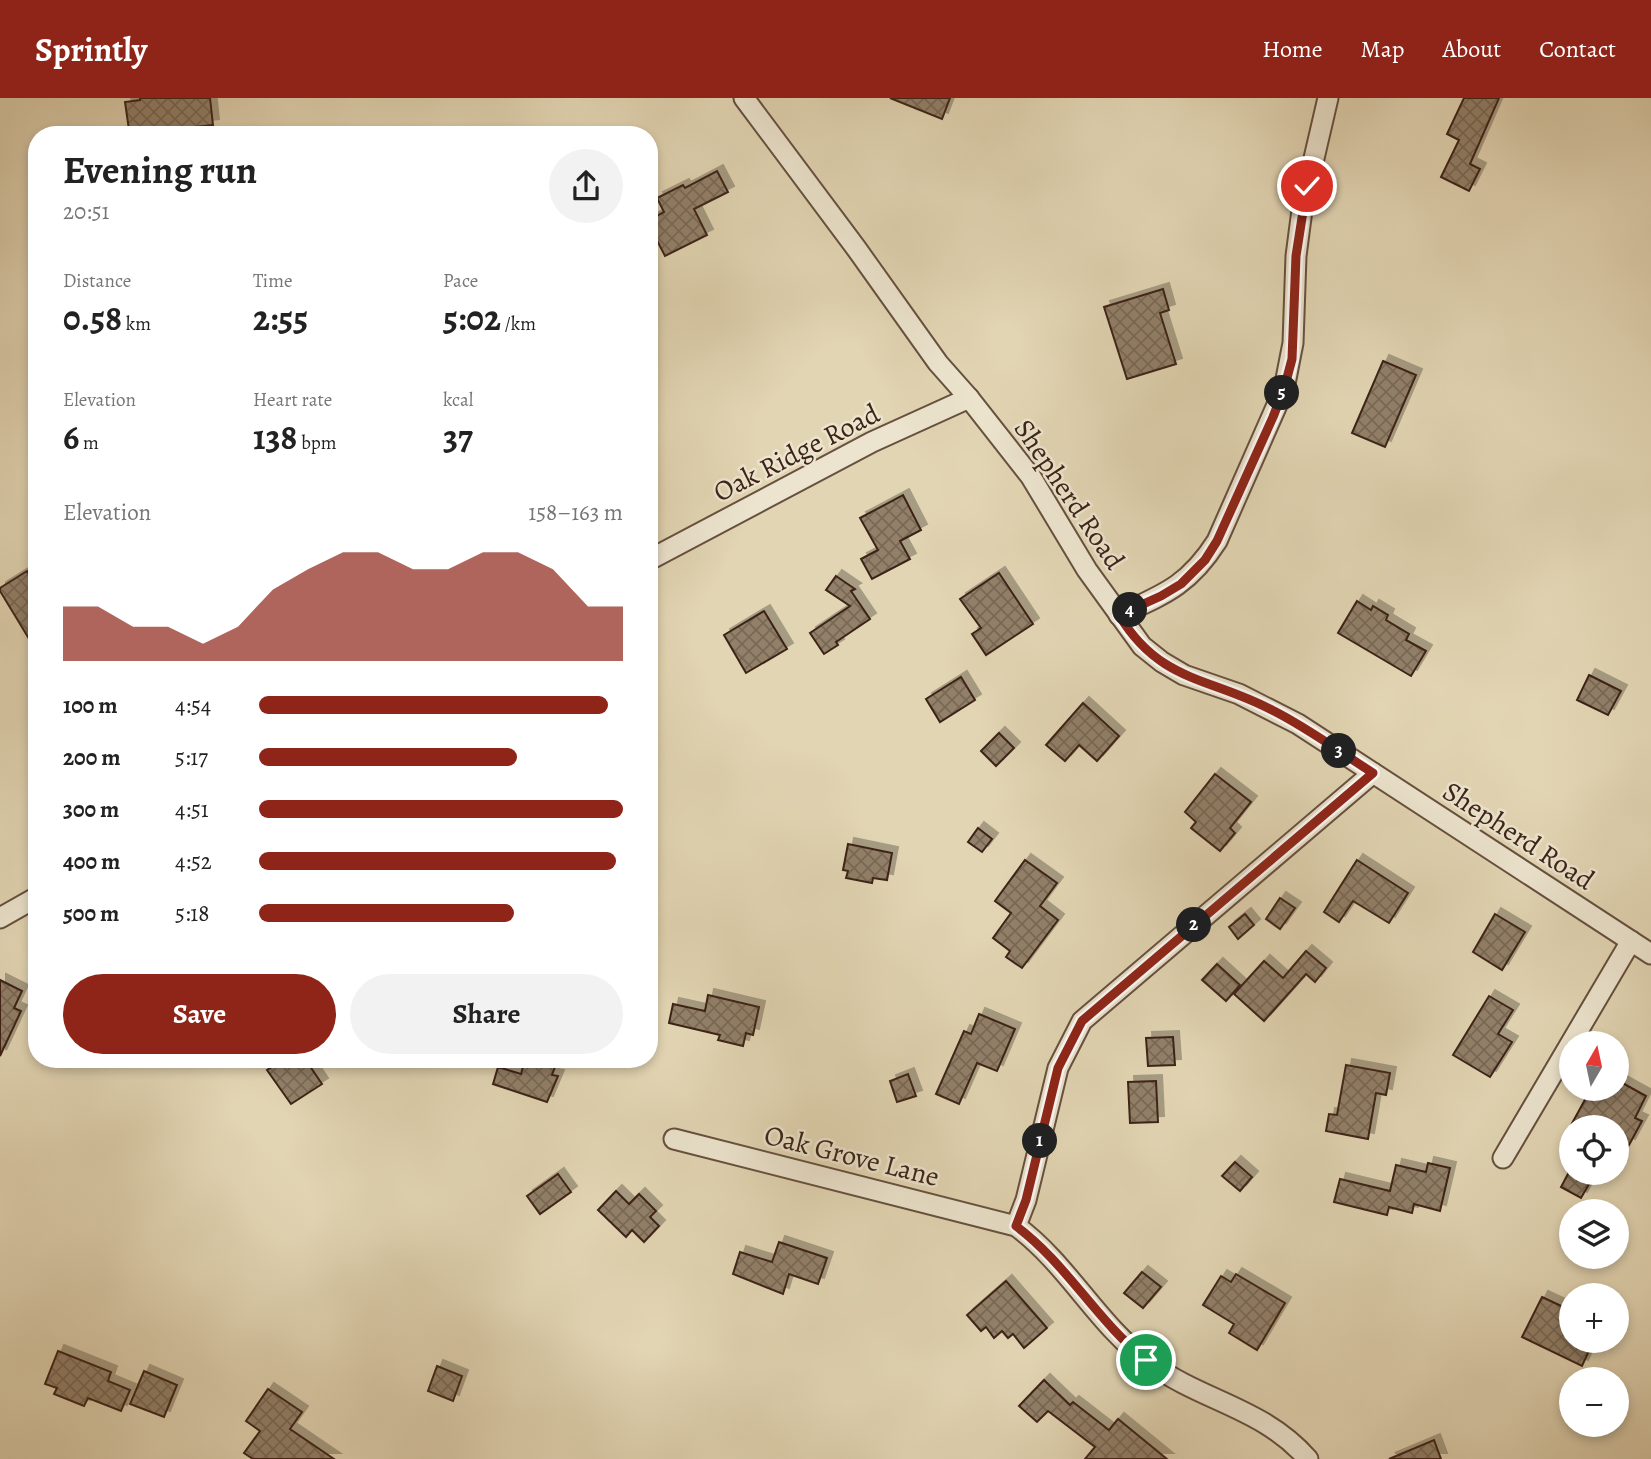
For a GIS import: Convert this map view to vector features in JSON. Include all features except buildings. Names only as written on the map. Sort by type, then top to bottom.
[{"type":"street","name":"Shepherd Road","points":[[744,98],[938,363],[970,398],[1031,477],[1087,570],[1142,646],[1184,676],[1239,694],[1298,724],[1651,954]]},
{"type":"street","points":[[1119,615],[1181,584],[1205,560],[1217,541],[1284,389],[1292,351],[1296,256],[1302,210],[1328,98]]},
{"type":"street","name":"Oak Ridge Road","points":[[658,555],[872,442],[970,398]]},
{"type":"street","points":[[1307,1458],[1275,1429],[1249,1413],[1176,1381],[1150,1363],[1125,1343],[1036,1240],[1016,1226],[1026,1200],[1058,1068],[1082,1021],[1373,773]]},
{"type":"street","points":[[0,918],[28,902]]},
{"type":"street","points":[[1503,1158],[1631,941]]},
{"type":"street","name":"Oak Grove Lane","points":[[674,1139],[1016,1226]]},
{"type":"route","points":[[1146,1360],[1125,1343],[1036,1240],[1016,1226],[1026,1200],[1058,1068],[1082,1021],[1373,773],[1269,708],[1239,694],[1184,676],[1161,662],[1142,646],[1119,615],[1161,596],[1198,569],[1217,541],[1273,417],[1292,359],[1296,256],[1307,186]]}]
